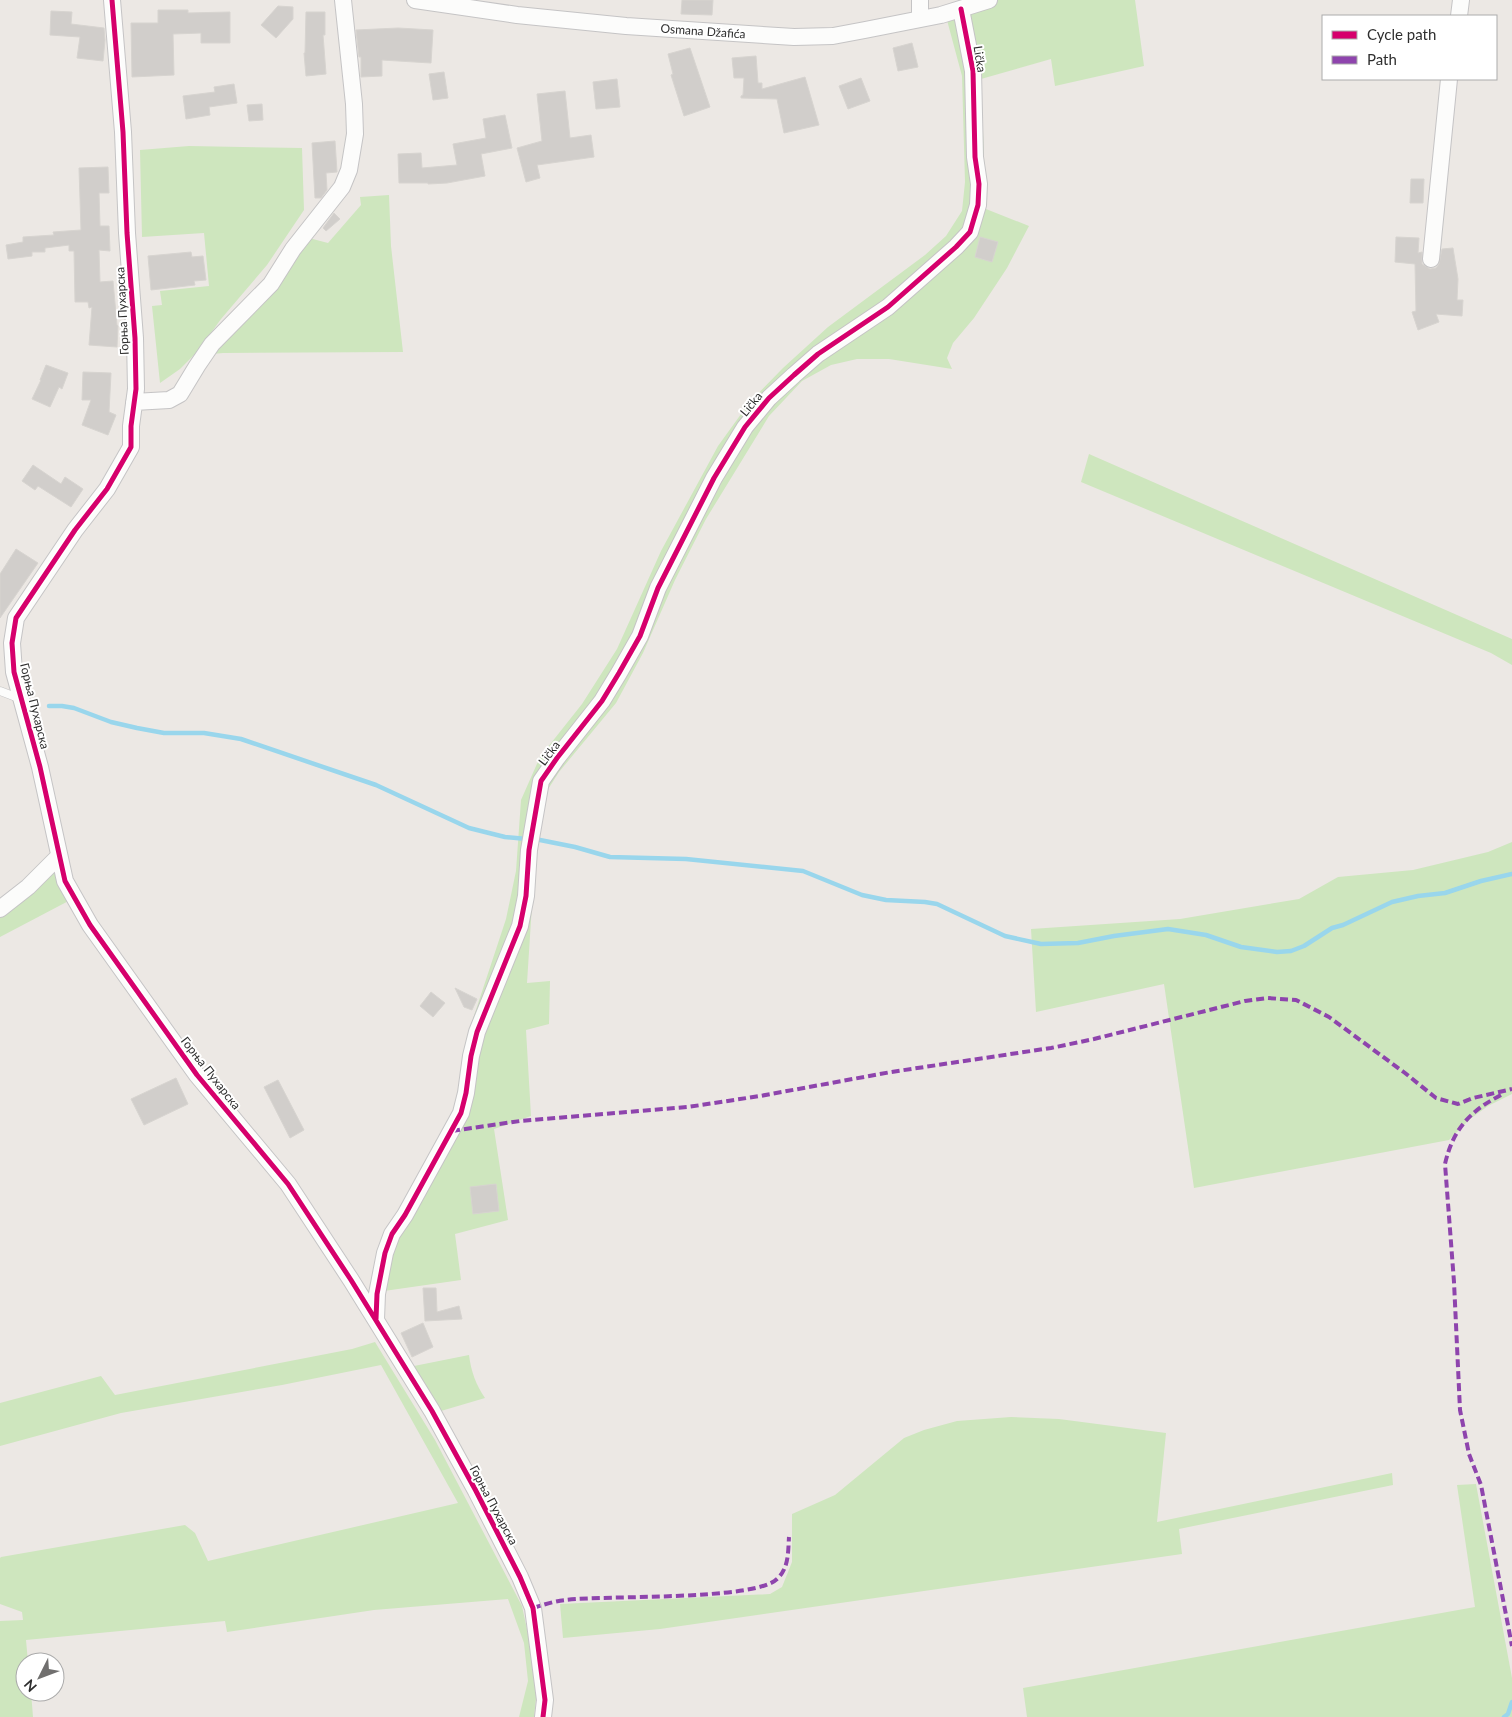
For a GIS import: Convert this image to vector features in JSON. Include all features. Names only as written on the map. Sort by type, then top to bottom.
[{"type":"street","name":"Горња Пухарска","points":[[112,0],[123,132],[127,234],[135,338],[136,389],[130,426],[131,447],[106,489],[75,530],[16,618],[12,643],[14,672],[23,699],[65,881],[90,925],[197,1075],[288,1184],[376,1319],[432,1411],[520,1577],[532,1608],[545,1700],[543,1717]]},
{"type":"street","points":[[134,402],[169,400],[180,394],[212,344],[271,284],[298,241],[342,187],[349,170],[355,134],[354,104],[343,0]]},
{"type":"street","name":"Osmana Džafića","points":[[416,0],[517,15],[626,26],[794,37],[833,36],[920,19],[989,0]]},
{"type":"street","points":[[920,0],[920,19]]},
{"type":"street","points":[[1459,15],[1462,0]]},
{"type":"street","name":"Lička","points":[[376,1319],[377,1294],[385,1252],[392,1234],[405,1215],[461,1113],[477,1032],[520,926],[526,896],[529,850],[540,781],[602,701],[619,674],[640,636],[658,588],[714,478],[745,427],[768,398],[818,354],[888,307],[956,247],[970,232],[978,205],[979,184],[975,157],[973,72],[961,9]]},
{"type":"street","points":[[1432,259],[1449,80]]},
{"type":"street","points":[[0,909],[28,887],[59,856]]},
{"type":"lane","points":[[0,691],[23,699]]},
{"type":"green space","points":[[967,0],[1135,0],[1144,66],[1055,86],[1051,59],[981,79],[986,209],[1029,226],[1007,268],[974,318],[953,343],[947,358],[952,369],[889,359],[857,359],[831,365],[802,381],[769,416],[706,519],[675,580],[643,653],[616,703],[559,772],[545,794],[536,842],[527,983],[550,981],[549,1024],[526,1030],[531,1116],[494,1129],[508,1220],[455,1234],[461,1280],[370,1293],[457,1106],[467,1037],[506,919],[516,871],[521,800],[540,757],[582,704],[617,649],[661,551],[718,446],[749,403],[783,368],[828,327],[925,255],[946,236],[962,211],[965,182],[962,76],[944,9]]},
{"type":"green space","points":[[189,146],[302,148],[304,210],[267,265],[221,319],[198,351],[180,369],[160,383],[152,306],[162,305],[160,291],[209,286],[204,233],[142,237],[140,150]]},
{"type":"green space","points":[[389,195],[391,246],[403,352],[212,354],[305,237],[328,243],[361,205],[360,197]]},
{"type":"green space","points":[[1089,454],[1512,639],[1512,665],[1491,653],[1081,482]]},
{"type":"green space","points":[[1512,842],[1512,1094],[1488,1106],[1470,1119],[1449,1140],[1194,1188],[1164,984],[1036,1012],[1031,929],[1180,919],[1299,899],[1338,877],[1413,870],[1488,852]]},
{"type":"green space","points":[[57,869],[78,896],[0,937],[0,918]]},
{"type":"green space","points":[[375,1342],[435,1440],[522,1606],[532,1653],[537,1690],[534,1717],[519,1717],[528,1681],[524,1643],[508,1599],[374,1610],[227,1632],[225,1621],[26,1640],[27,1652],[15,1652],[15,1702],[32,1702],[33,1717],[0,1717],[0,1621],[23,1620],[22,1612],[0,1604],[1,1557],[185,1525],[195,1533],[208,1561],[458,1503],[381,1365],[282,1385],[121,1413],[0,1446],[0,1403],[101,1376],[115,1395],[352,1349]]},
{"type":"green space","points":[[469,1355],[474,1378],[485,1398],[441,1411],[414,1366]]},
{"type":"green space","points":[[1011,1417],[1059,1419],[1166,1433],[1157,1522],[1392,1473],[1393,1485],[1179,1529],[1182,1554],[660,1629],[563,1638],[560,1604],[770,1594],[782,1587],[792,1562],[792,1514],[835,1495],[904,1438],[924,1430],[957,1421]]},
{"type":"green space","points":[[1476,1484],[1512,1678],[1512,1717],[1027,1717],[1023,1688],[1475,1607],[1457,1485]]},
{"type":"building","points":[[682,0],[713,0],[712,15],[681,14]]},
{"type":"building","points":[[278,6],[293,7],[293,19],[276,38],[261,25]]},
{"type":"building","points":[[158,10],[188,10],[188,13],[230,12],[230,43],[201,43],[201,33],[173,34],[174,75],[132,77],[131,23],[158,23]]},
{"type":"building","points":[[51,11],[72,12],[71,24],[104,28],[103,61],[77,58],[80,37],[50,35]]},
{"type":"building","points":[[306,12],[325,12],[325,35],[323,35],[326,74],[306,76],[304,53]]},
{"type":"building","points":[[398,28],[433,30],[431,63],[382,60],[382,76],[361,77],[361,57],[359,57],[356,30]]},
{"type":"building","points":[[912,43],[918,67],[898,71],[893,48]]},
{"type":"building","points":[[690,48],[710,107],[684,116],[671,75],[673,74],[668,54]]},
{"type":"building","points":[[756,56],[758,83],[762,83],[762,89],[805,77],[819,125],[784,133],[777,99],[741,98],[743,95],[744,78],[734,78],[732,58]]},
{"type":"building","points":[[444,72],[448,98],[433,100],[429,74]]},
{"type":"building","points":[[861,78],[870,101],[848,109],[839,86]]},
{"type":"building","points":[[617,79],[620,107],[596,109],[593,82]]},
{"type":"building","points":[[234,84],[237,103],[209,107],[210,115],[186,119],[183,96],[215,92],[214,87]]},
{"type":"building","points":[[565,91],[570,138],[591,135],[594,157],[537,165],[540,178],[526,182],[517,148],[542,141],[537,94]]},
{"type":"building","points":[[262,104],[263,120],[249,121],[247,105]]},
{"type":"building","points":[[505,115],[512,148],[481,154],[485,176],[447,183],[399,183],[398,154],[421,153],[422,168],[457,165],[453,144],[486,138],[483,119]]},
{"type":"building","points":[[335,141],[337,172],[326,173],[327,190],[321,198],[315,198],[312,143]]},
{"type":"building","points":[[108,167],[109,193],[99,193],[100,226],[109,226],[110,251],[99,250],[100,282],[113,281],[118,326],[117,347],[89,345],[92,307],[89,308],[88,302],[75,302],[74,251],[69,251],[69,245],[45,248],[45,252],[32,252],[32,256],[8,259],[6,245],[23,242],[23,237],[54,235],[53,232],[81,230],[79,168]]},
{"type":"building","points":[[1411,179],[1424,179],[1423,203],[1410,203]]},
{"type":"building","points":[[334,213],[340,219],[326,231],[323,228]]},
{"type":"building","points":[[980,237],[998,242],[992,262],[975,257]]},
{"type":"building","points":[[1396,237],[1419,238],[1418,253],[1422,252],[1422,264],[1430,269],[1436,268],[1439,264],[1442,249],[1453,248],[1458,279],[1457,300],[1463,300],[1462,316],[1436,314],[1439,322],[1418,330],[1412,312],[1416,311],[1415,264],[1395,262]]},
{"type":"building","points":[[191,252],[192,257],[203,256],[206,280],[194,281],[195,285],[151,290],[148,256]]},
{"type":"building","points":[[46,365],[68,373],[62,389],[59,387],[50,407],[32,399]]},
{"type":"building","points":[[83,372],[111,373],[109,412],[116,415],[108,435],[82,425],[91,400],[82,400]]},
{"type":"building","points":[[33,465],[61,484],[65,477],[83,489],[71,507],[38,486],[35,490],[22,481]]},
{"type":"building","points":[[16,549],[38,563],[0,618],[0,574]]},
{"type":"building","points":[[455,988],[477,999],[472,1010],[464,1007]]},
{"type":"building","points":[[431,992],[445,1003],[433,1017],[420,1006]]},
{"type":"building","points":[[176,1078],[188,1104],[144,1125],[131,1099]]},
{"type":"building","points":[[278,1080],[304,1130],[290,1138],[264,1087]]},
{"type":"building","points":[[496,1184],[499,1211],[473,1214],[470,1187]]},
{"type":"building","points":[[423,1288],[436,1288],[437,1312],[459,1306],[462,1319],[425,1321]]},
{"type":"building","points":[[423,1323],[433,1347],[412,1357],[401,1333]]},
{"type":"waterway","points":[[49,706],[74,708],[111,722],[164,733],[204,733],[241,739],[376,785],[469,828],[505,837],[527,839]]},
{"type":"waterway","points":[[535,839],[575,847],[610,857],[686,859],[803,871],[862,895],[886,900],[937,904],[1005,936],[1041,944],[1078,943],[1168,929],[1206,935],[1241,947],[1277,952],[1291,951],[1304,946],[1332,928],[1343,925],[1392,902],[1418,896],[1445,893],[1481,881],[1512,874]]},
{"type":"waterway","points":[[1504,1717],[1508,1714],[1512,1702]]},
{"type":"marked path","points":[[452,1131],[520,1121],[688,1107],[760,1096],[891,1072],[1051,1048],[1245,1001],[1267,998],[1296,1000],[1329,1017],[1436,1098],[1458,1104],[1473,1098],[1512,1089]]},
{"type":"marked path","points":[[1501,1095],[1480,1108],[1464,1122],[1448,1152],[1445,1164],[1454,1282],[1460,1410],[1469,1454],[1481,1485],[1512,1646]]},
{"type":"marked path","points":[[533,1608],[566,1600],[710,1594],[740,1591],[763,1586],[777,1579],[784,1570],[789,1537]]},
{"type":"cycle path","points":[[112,0],[123,132],[127,233],[135,338],[136,389],[131,426],[131,447],[107,489],[75,530],[16,618],[12,643],[14,672],[40,767],[65,881],[90,925],[197,1075],[288,1184],[351,1280],[432,1411],[476,1491],[520,1577],[533,1608],[545,1700],[543,1717]]},
{"type":"cycle path","points":[[376,1319],[377,1294],[385,1253],[392,1234],[405,1215],[461,1113],[477,1032],[520,926],[526,896],[529,850],[541,781],[602,701],[619,673],[640,636],[658,588],[714,478],[745,427],[769,398],[818,354],[888,307],[956,247],[970,232],[978,205],[979,184],[975,157],[973,71],[961,9]]}]
